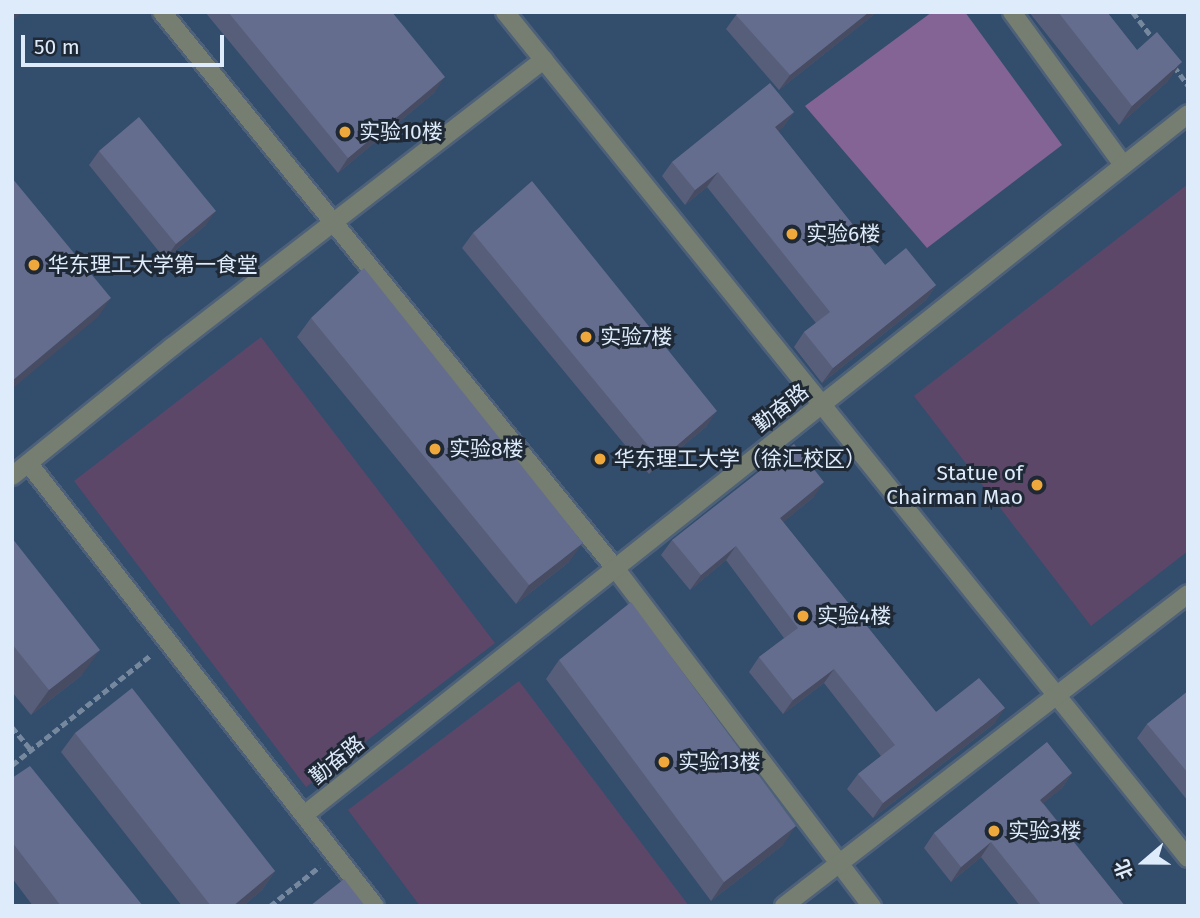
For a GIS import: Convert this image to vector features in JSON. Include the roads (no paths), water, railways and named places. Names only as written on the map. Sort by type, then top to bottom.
[{"type":"street","points":[[162,12],[615,568],[872,906]]},
{"type":"street","points":[[505,12],[1188,858]]},
{"type":"street","points":[[1012,12],[1123,165]]},
{"type":"street","points":[[12,476],[333,222],[544,60]]},
{"type":"street","name":"勤奋路","points":[[304,816],[1188,114]]},
{"type":"street","points":[[29,464],[374,906]]},
{"type":"street","points":[[784,906],[1059,698],[1188,594]]},
{"type":"place","name":"实验10楼","points":[[345,132]]},
{"type":"place","name":"实验6楼","points":[[792,234]]},
{"type":"place","name":"华东理工大学第一食堂","points":[[34,265]]},
{"type":"place","name":"实验7楼","points":[[586,337]]},
{"type":"place","name":"实验8楼","points":[[435,449]]},
{"type":"place","name":"华东理工大学（徐汇校区）","points":[[600,459]]},
{"type":"place","name":"Statue of Chairman Mao","points":[[1037,485]]},
{"type":"place","name":"实验4楼","points":[[803,616]]},
{"type":"place","name":"实验13楼","points":[[664,762]]},
{"type":"place","name":"实验3楼","points":[[994,831]]}]
